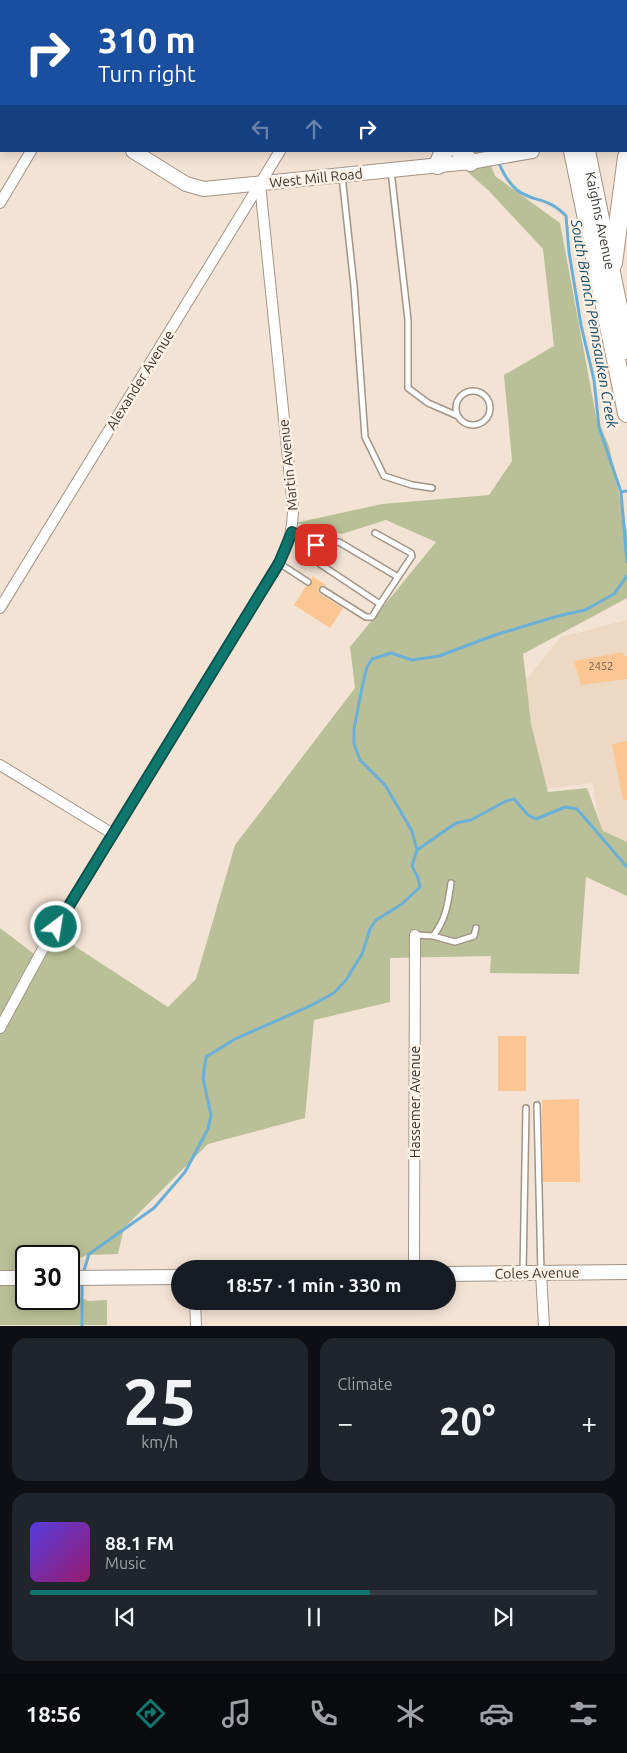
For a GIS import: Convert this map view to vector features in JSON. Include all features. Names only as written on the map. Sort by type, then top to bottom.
[{"type":"highway","name":"Kaighns Avenue","points":[[573,152],[627,413]]},
{"type":"highway","name":"Kaighns Avenue","points":[[586,152],[627,350]]},
{"type":"highway","points":[[612,274],[627,157]]},
{"type":"street","points":[[0,203],[30,152]]},
{"type":"street","name":"West Mill Road","points":[[135,152],[192,187],[210,189],[391,170],[441,158],[465,156],[488,159],[527,152]]},
{"type":"street","name":"Alexander Avenue","points":[[0,608],[279,152]]},
{"type":"street","name":"Martin Avenue","points":[[0,1028],[46,943],[279,563],[292,532],[293,508],[260,184]]},
{"type":"street","points":[[0,765],[112,834]]},
{"type":"street","name":"Hassemer Avenue","points":[[414,1260],[415,935]]},
{"type":"street","name":"Coles Avenue","points":[[456,1274],[627,1272]]},
{"type":"street","points":[[541,1273],[544,1326]]},
{"type":"street","points":[[80,1277],[171,1277]]},
{"type":"street","points":[[0,1278],[15,1278]]},
{"type":"street","points":[[195,1310],[196,1326]]},
{"type":"lane","points":[[391,170],[408,320],[408,388],[428,402],[472,425],[482,422],[489,413],[486,398],[477,391],[466,392],[458,400],[456,411],[458,416]]},
{"type":"lane","points":[[342,176],[354,286],[365,437],[384,476],[412,485],[432,488]]},
{"type":"lane","points":[[292,532],[316,545],[339,542],[398,577]]},
{"type":"lane","points":[[323,590],[366,617],[372,617],[412,554],[375,533]]},
{"type":"lane","points":[[316,545],[317,562],[380,604]]},
{"type":"lane","points":[[279,563],[308,582]]},
{"type":"lane","points":[[433,936],[444,918],[451,883]]},
{"type":"lane","points":[[415,935],[433,936],[455,942],[474,936],[476,928]]},
{"type":"lane","points":[[537,1105],[541,1273]]},
{"type":"lane","points":[[523,1274],[526,1108]]},
{"type":"shaded area","points":[[627,620],[627,848],[603,835],[592,783],[539,790],[520,687],[561,637]]},
{"type":"green space","points":[[445,152],[486,152],[495,176],[560,223],[596,416],[609,446],[627,532],[627,598],[523,654],[531,724],[548,792],[587,788],[603,831],[627,842],[627,896],[586,877],[579,974],[490,973],[491,956],[390,958],[390,1002],[314,1020],[305,1118],[208,1144],[124,1228],[118,1254],[87,1255],[80,1258],[80,1245],[15,1245],[15,1310],[80,1310],[80,1298],[88,1301],[107,1300],[107,1325],[0,1325],[0,928],[37,956],[56,934],[168,1007],[196,979],[235,845],[355,688],[350,647],[436,542],[386,520],[342,534],[295,523],[382,504],[489,495],[512,461],[504,375],[554,346],[543,249],[489,191]]},
{"type":"building","points":[[312,576],[326,585],[319,588],[320,594],[343,608],[330,628],[294,605],[306,586],[312,584]]},
{"type":"building","points":[[623,652],[624,656],[627,656],[627,679],[581,685],[574,661]]},
{"type":"building","points":[[627,741],[627,800],[623,800],[612,744]]},
{"type":"building","points":[[498,1036],[526,1036],[526,1091],[498,1091]]},
{"type":"building","points":[[579,1099],[580,1182],[543,1182],[542,1100]]},
{"type":"waterway","name":"South Branch Pennsauken Creek","points":[[498,161],[506,177],[514,187],[522,193],[556,208],[566,216],[569,252],[581,325],[594,380],[599,427],[621,492],[627,562]]},
{"type":"waterway","name":"South Branch Pennsauken Creek","points":[[621,492],[627,491]]},
{"type":"waterway","name":"South Branch Pennsauken Creek","points":[[83,1274],[89,1254],[154,1208],[185,1172],[208,1129],[211,1115],[203,1078],[206,1057],[235,1039],[310,1006],[334,993],[346,980],[362,954],[370,929],[376,920],[402,904],[420,887],[412,866],[417,850],[412,831],[385,785],[360,760],[354,744],[354,729],[363,683],[367,667],[372,659],[391,653],[412,660],[439,656],[495,635],[585,610],[614,594],[627,576]]},
{"type":"waterway","points":[[417,850],[456,823],[471,820],[506,801],[514,799],[528,815],[536,819],[565,807],[577,809],[627,867]]},
{"type":"waterway","name":"South Branch Pennsauken Creek","points":[[82,1283],[82,1326]]},
{"type":"route","points":[[56,927],[279,563],[292,532],[316,545]]}]
